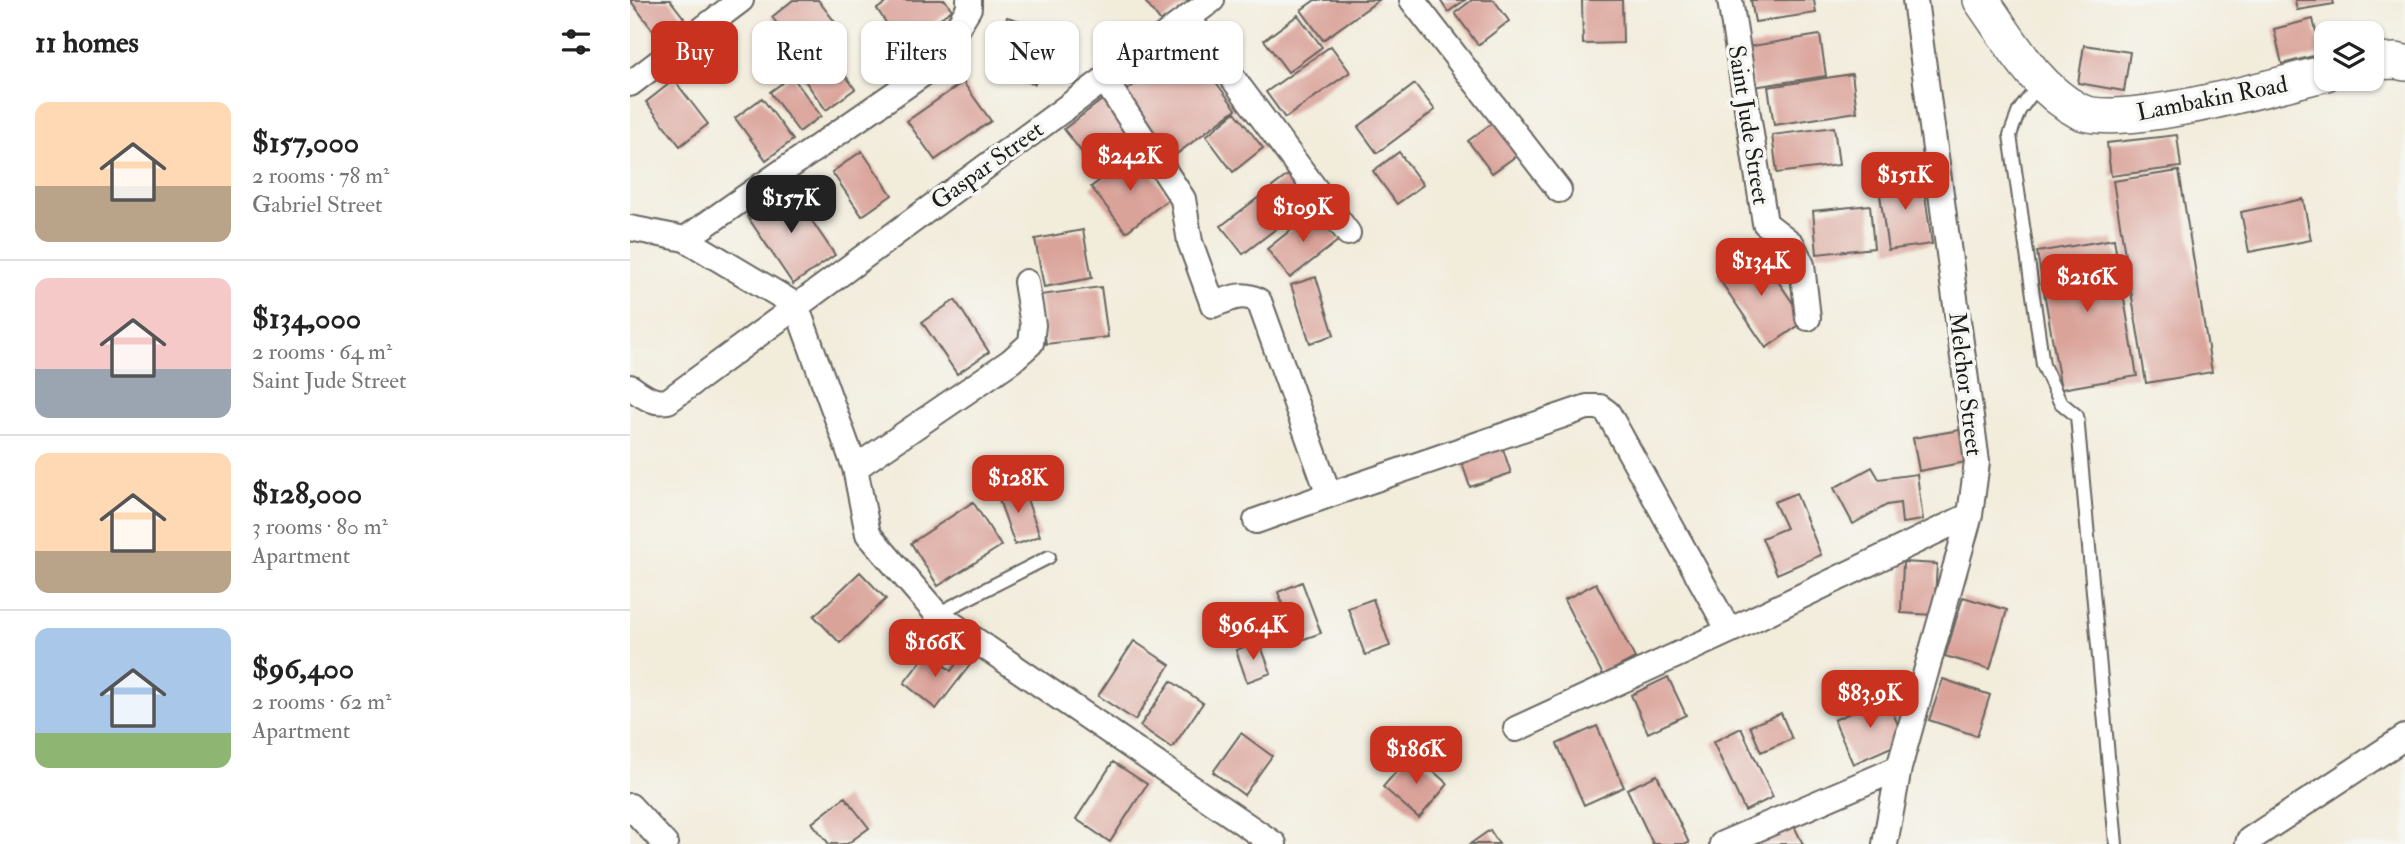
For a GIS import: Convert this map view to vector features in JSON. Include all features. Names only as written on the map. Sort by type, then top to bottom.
[{"type":"main road","name":"Lambakin Road","points":[[1981,0],[2040,82],[2081,112],[2110,116],[2144,114],[2314,77]]},
{"type":"main road","points":[[2384,61],[2405,63]]},
{"type":"street","points":[[630,84],[741,0]]},
{"type":"street","points":[[685,239],[933,66],[969,8],[969,0]]},
{"type":"street","name":"Gaspar Street","points":[[1184,21],[1212,0]]},
{"type":"street","points":[[1412,0],[1559,190]]},
{"type":"street","name":"Saint Jude Street","points":[[1730,0],[1765,223],[1792,244],[1802,265],[1808,318]]},
{"type":"street","name":"Melchor Street","points":[[1885,844],[1899,768],[1970,515],[1977,462],[1915,0]]},
{"type":"street","points":[[1188,18],[1348,233]]},
{"type":"street","name":"Gaspar Street","points":[[630,387],[658,403],[668,401],[1097,84]]},
{"type":"street","points":[[1107,84],[1183,199],[1190,242],[1213,305],[1236,296],[1250,295],[1259,301],[1329,495]]},
{"type":"street","points":[[630,228],[685,239],[796,305],[855,468],[868,534],[937,614],[1274,844]]},
{"type":"street","points":[[855,468],[1011,361],[1031,343],[1033,325],[1026,282]]},
{"type":"street","points":[[1256,521],[1587,407],[1600,407],[1608,413],[1729,631]]},
{"type":"street","points":[[1516,729],[1729,631],[1970,515]]},
{"type":"street","points":[[2248,844],[2249,840],[2405,737]]},
{"type":"street","points":[[1722,844],[1899,768]]},
{"type":"street","points":[[630,806],[665,844]]},
{"type":"lane","points":[[2040,82],[2019,111],[2010,135],[2043,365],[2060,402],[2077,416],[2116,844]]},
{"type":"lane","points":[[937,614],[1049,557]]},
{"type":"building","points":[[630,0],[670,0],[684,18],[680,21],[651,21],[651,28]]},
{"type":"building","points":[[793,0],[818,0],[834,21],[775,21],[772,17]]},
{"type":"building","points":[[890,0],[945,0],[952,10],[936,21],[885,21],[877,9]]},
{"type":"building","points":[[1144,0],[1191,0],[1162,21]]},
{"type":"building","points":[[1315,0],[1379,0],[1323,40],[1301,10]]},
{"type":"building","points":[[1440,0],[1465,0],[1448,12]]},
{"type":"building","points":[[1472,0],[1494,0],[1509,21],[1478,45],[1455,13]]},
{"type":"building","points":[[1582,0],[1622,0],[1623,43],[1583,44]]},
{"type":"building","points":[[1751,0],[1814,0],[1816,13],[1755,22]]},
{"type":"building","points":[[2295,0],[2333,0],[2334,4],[2297,10]]},
{"type":"building","points":[[1298,15],[1322,47],[1288,72],[1264,40]]},
{"type":"building","points":[[2313,19],[2314,56],[2282,64],[2274,29]]},
{"type":"building","points":[[1820,35],[1826,76],[1753,87],[1746,47]]},
{"type":"building","points":[[2084,45],[2130,52],[2124,91],[2078,83]]},
{"type":"building","points":[[1331,46],[1350,72],[1285,118],[1266,92]]},
{"type":"building","points":[[1852,74],[1857,112],[1774,125],[1768,87]]},
{"type":"building","points":[[847,78],[855,89],[826,110],[807,84],[847,84]]},
{"type":"building","points":[[669,84],[677,84],[708,124],[680,146],[646,102]]},
{"type":"building","points":[[781,84],[798,84],[821,116],[799,132],[770,92]]},
{"type":"building","points":[[960,84],[964,84],[991,121],[935,160],[907,121]]},
{"type":"building","points":[[1135,84],[1217,84],[1236,109],[1170,159],[1121,95]]},
{"type":"building","points":[[1415,84],[1435,110],[1377,153],[1358,127]]},
{"type":"building","points":[[762,98],[793,140],[766,160],[735,118]]},
{"type":"building","points":[[1102,100],[1135,143],[1097,172],[1064,129]]},
{"type":"building","points":[[1235,112],[1263,148],[1233,172],[1206,136]]},
{"type":"building","points":[[1495,121],[1519,154],[1492,173],[1468,141]]},
{"type":"building","points":[[1834,127],[1839,165],[1777,173],[1772,135]]},
{"type":"building","points":[[2177,135],[2181,167],[2111,176],[2107,143]]},
{"type":"building","points":[[862,151],[892,195],[862,216],[832,172]]},
{"type":"building","points":[[1399,152],[1423,185],[1397,204],[1373,171]]},
{"type":"building","points":[[1135,153],[1170,198],[1126,232],[1091,187]]},
{"type":"building","points":[[2179,171],[2212,372],[2146,383],[2113,181]]},
{"type":"building","points":[[1288,175],[1310,203],[1243,254],[1221,226]]},
{"type":"building","points":[[1922,175],[1932,244],[1888,250],[1878,181]]},
{"type":"building","points":[[789,187],[835,255],[793,284],[747,216]]},
{"type":"building","points":[[2303,199],[2311,240],[2249,252],[2241,212]]},
{"type":"building","points":[[1870,205],[1874,248],[1817,254],[1813,211]]},
{"type":"building","points":[[1316,210],[1339,240],[1290,278],[1267,249]]},
{"type":"building","points":[[1083,230],[1092,278],[1044,287],[1035,239]]},
{"type":"building","points":[[2114,239],[2137,376],[2061,389],[2037,252]]},
{"type":"building","points":[[1756,249],[1805,321],[1766,348],[1717,276]]},
{"type":"building","points":[[1316,277],[1334,335],[1310,343],[1291,285]]},
{"type":"building","points":[[1101,287],[1108,337],[1046,344],[1040,295]]},
{"type":"building","points":[[955,300],[989,352],[957,374],[922,322]]},
{"type":"building","points":[[1960,430],[1966,462],[1919,471],[1913,438]]},
{"type":"building","points":[[1500,440],[1511,473],[1470,487],[1459,454]]},
{"type":"building","points":[[1872,467],[1879,479],[1917,474],[1923,520],[1902,523],[1900,503],[1887,505],[1853,524],[1834,488]]},
{"type":"building","points":[[1022,485],[1040,536],[1015,545],[997,494]]},
{"type":"building","points":[[1796,493],[1821,555],[1777,574],[1762,538],[1786,528],[1774,502]]},
{"type":"building","points":[[973,502],[1001,546],[938,586],[911,543]]},
{"type":"building","points":[[1903,562],[1937,564],[1934,615],[1901,613]]},
{"type":"building","points":[[860,572],[886,599],[840,643],[814,616]]},
{"type":"building","points":[[1302,582],[1321,633],[1296,642],[1278,592]]},
{"type":"building","points":[[1596,583],[1635,658],[1603,675],[1564,600]]},
{"type":"building","points":[[1963,597],[2007,610],[1990,669],[1945,656]]},
{"type":"building","points":[[1373,599],[1390,646],[1365,655],[1348,608]]},
{"type":"building","points":[[1134,641],[1170,665],[1135,720],[1098,696]]},
{"type":"building","points":[[1259,641],[1271,673],[1247,682],[1236,650]]},
{"type":"building","points":[[928,652],[951,671],[961,657],[970,665],[936,709],[904,683]]},
{"type":"building","points":[[1668,677],[1686,715],[1648,733],[1631,695]]},
{"type":"building","points":[[1943,679],[1990,695],[1977,736],[1929,720]]},
{"type":"building","points":[[1171,681],[1203,703],[1172,748],[1140,726]]},
{"type":"building","points":[[1886,697],[1905,741],[1853,764],[1834,720]]},
{"type":"building","points":[[1781,713],[1792,739],[1761,752],[1750,726]]},
{"type":"building","points":[[1597,726],[1624,787],[1584,805],[1557,744]]},
{"type":"building","points":[[1741,728],[1773,797],[1745,811],[1713,742]]},
{"type":"building","points":[[1241,733],[1272,756],[1244,795],[1213,772]]},
{"type":"building","points":[[1412,753],[1448,784],[1419,818],[1383,787]]},
{"type":"building","points":[[1113,762],[1147,784],[1110,842],[1076,819]]},
{"type":"building","points":[[1657,775],[1689,843],[1653,844],[1627,789]]},
{"type":"building","points":[[845,797],[869,828],[847,844],[829,844],[812,823]]},
{"type":"building","points":[[1793,824],[1803,844],[1755,844]]},
{"type":"building","points":[[1490,830],[1499,844],[1470,844]]}]
